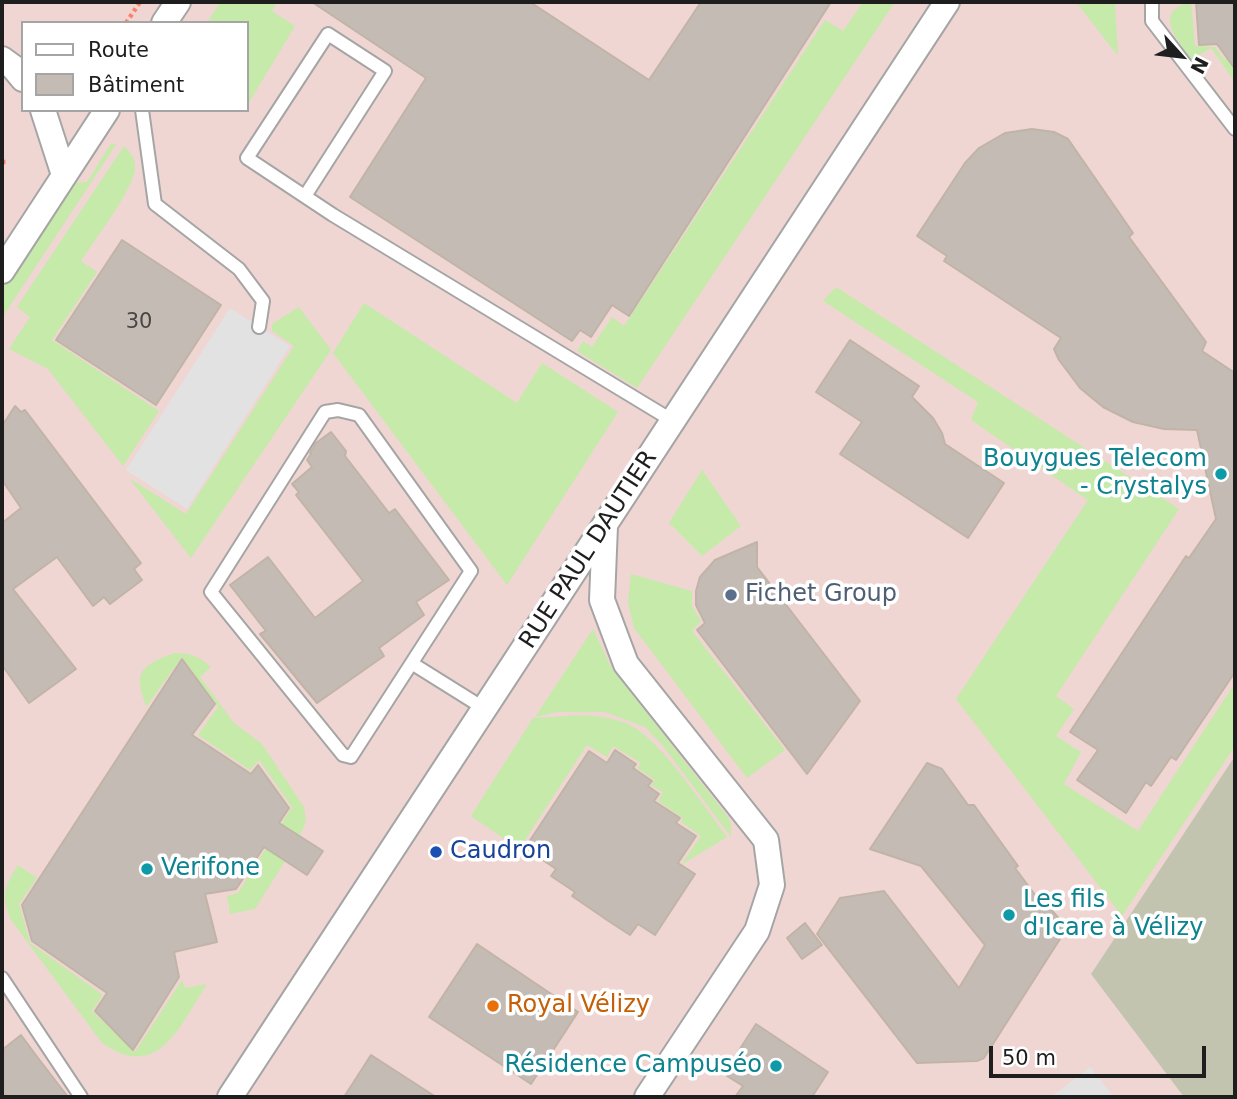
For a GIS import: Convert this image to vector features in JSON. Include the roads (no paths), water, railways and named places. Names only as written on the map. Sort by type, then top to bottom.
[{"type":"street","name":"RUE PAUL DAUTIER","points":[[230,1097],[947,2]]},
{"type":"street","points":[[44,112],[64,175]]},
{"type":"street","points":[[2,271],[106,112]]},
{"type":"street","points":[[606,525],[601,600],[626,664],[766,841],[772,885],[757,932],[647,1097]]},
{"type":"lane","points":[[1152,2],[1152,21],[1235,129]]},
{"type":"lane","points":[[304,196],[385,71],[328,34],[247,158],[304,196],[673,421]]},
{"type":"lane","points":[[142,112],[155,204],[239,269],[264,302],[259,327]]},
{"type":"lane","points":[[338,410],[359,415],[471,571],[413,664],[351,757],[343,755],[211,592],[326,412],[338,410]]},
{"type":"lane","points":[[413,664],[485,709]]},
{"type":"lane","points":[[2,978],[81,1097]]},
{"type":"place","name":"Bouygues Telecom - Crystalys","points":[[1221,474]]},
{"type":"place","name":"Fichet Group","points":[[731,595]]},
{"type":"place","name":"Caudron","points":[[436,852]]},
{"type":"place","name":"Verifone","points":[[147,869]]},
{"type":"place","name":"Les fils d'Icare à Vélizy","points":[[1009,915]]},
{"type":"place","name":"Royal Vélizy","points":[[493,1006]]},
{"type":"place","name":"Résidence Campuséo","points":[[776,1066]]}]
